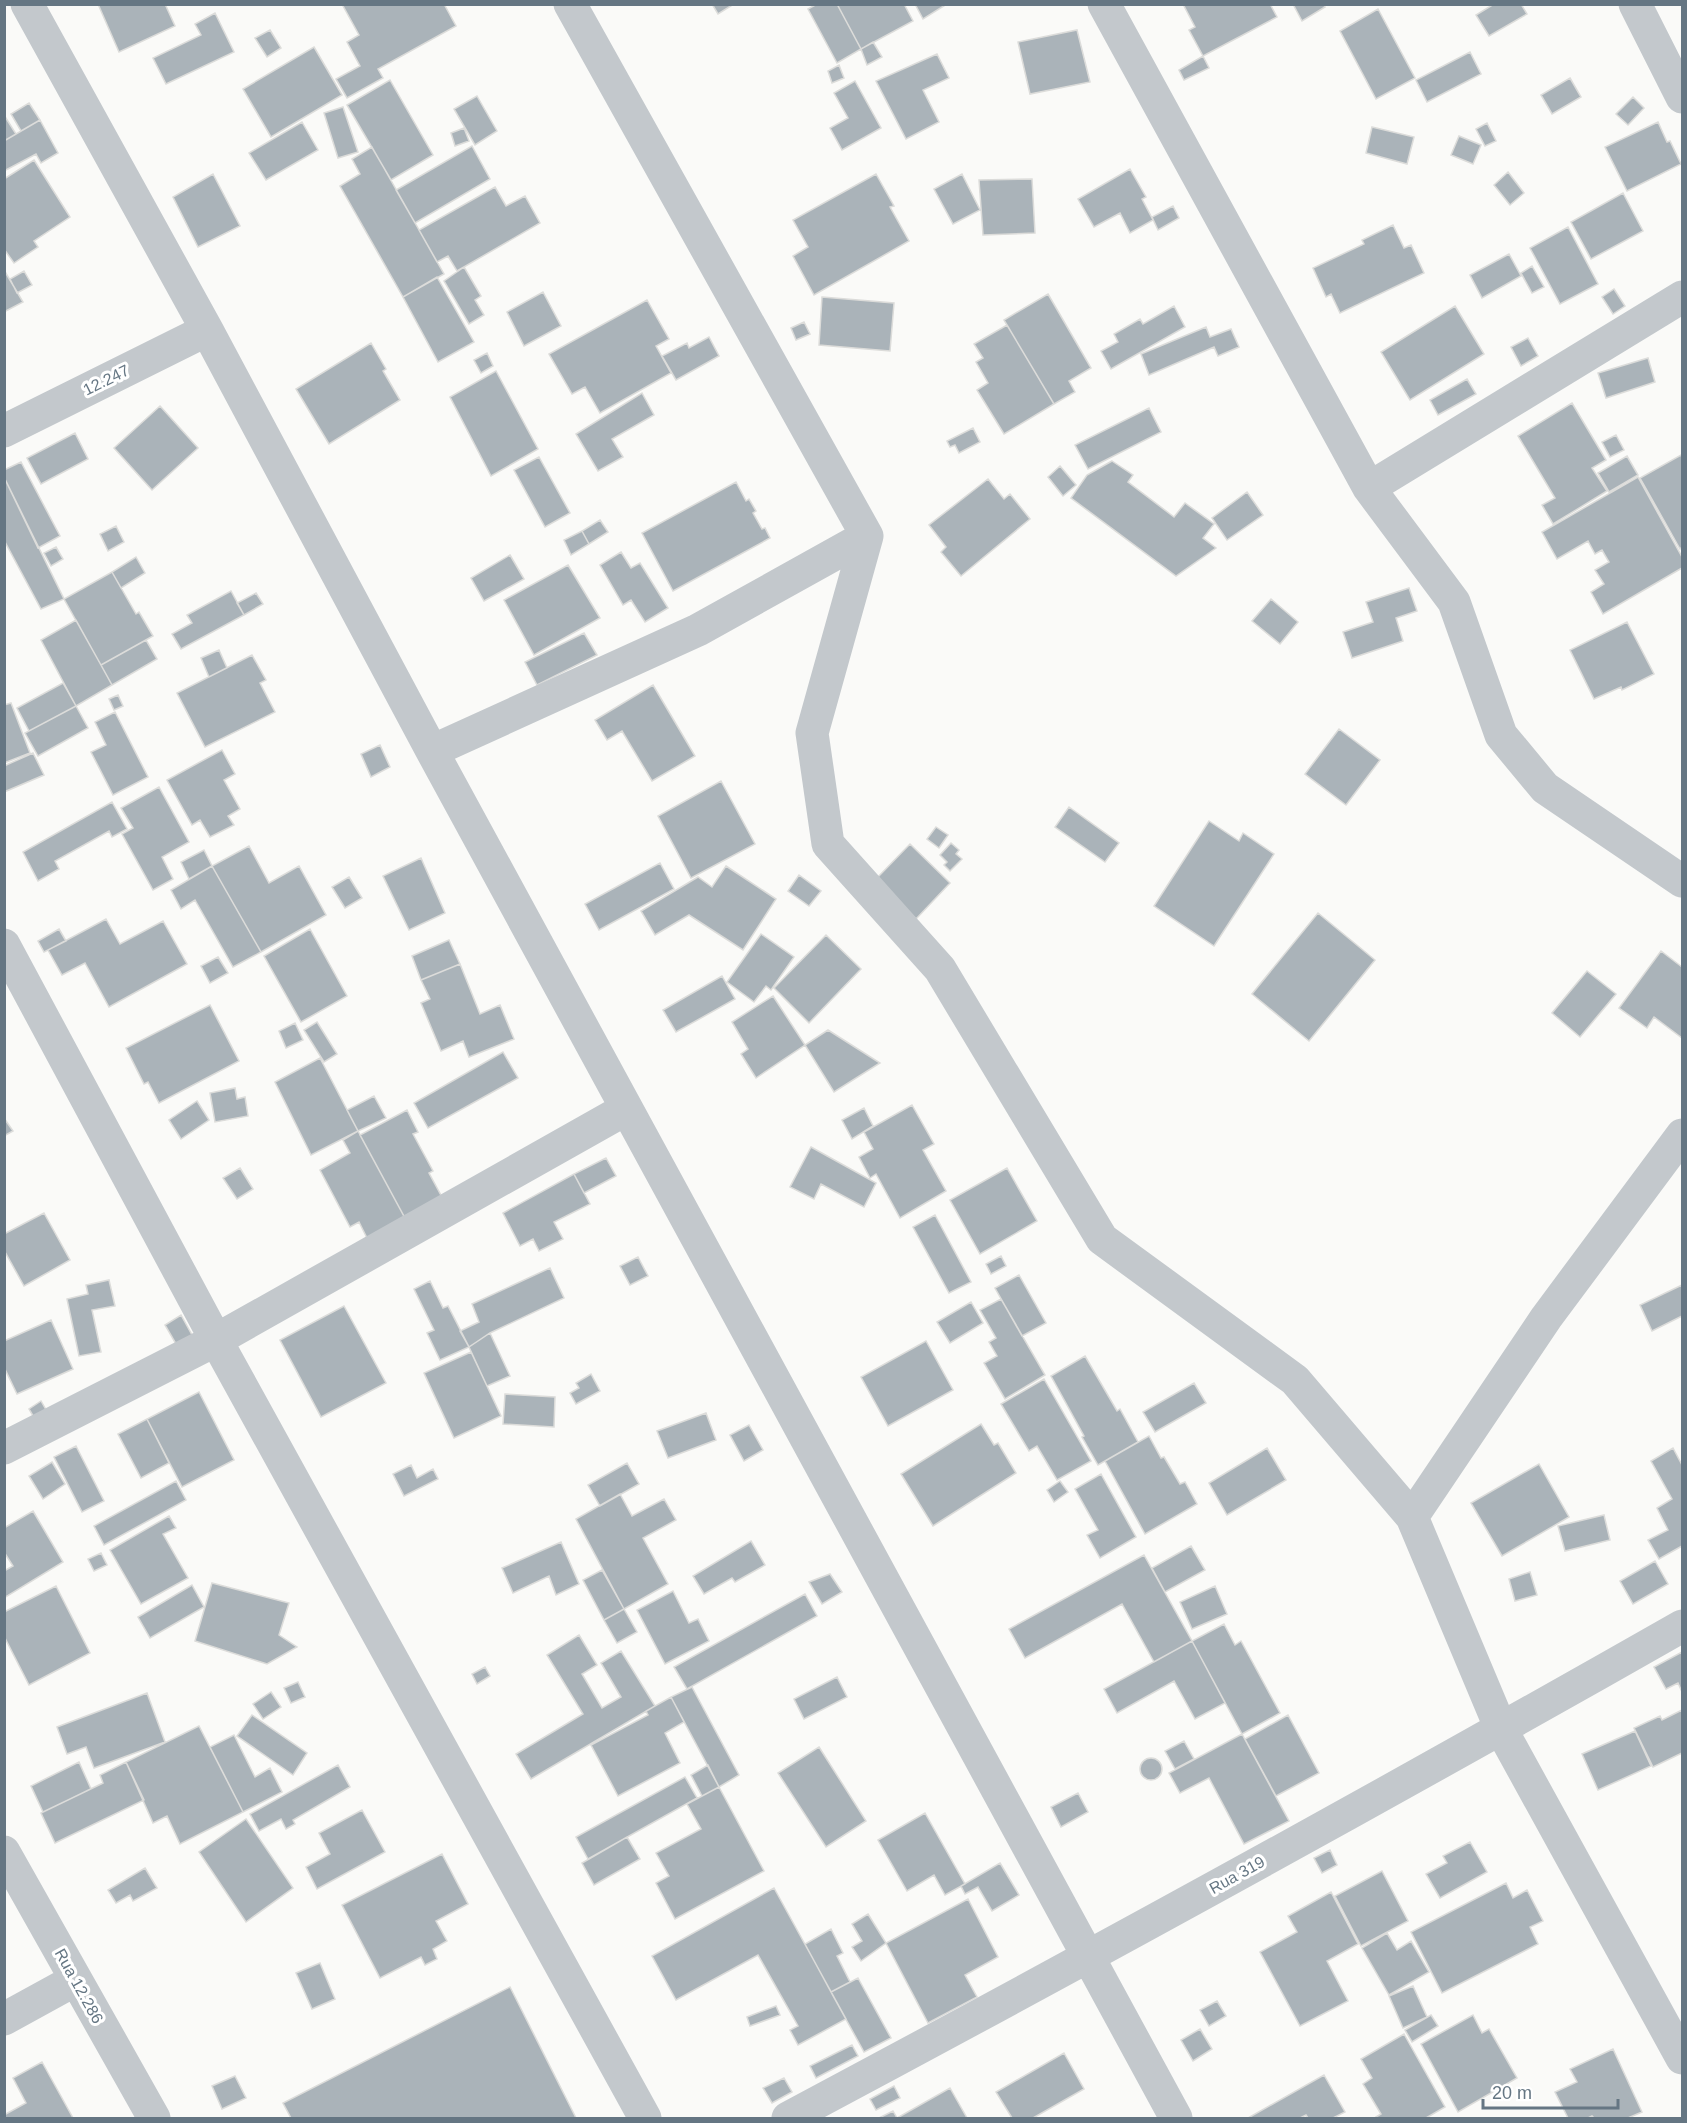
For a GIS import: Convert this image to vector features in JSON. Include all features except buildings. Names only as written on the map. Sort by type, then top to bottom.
[{"type":"street","points":[[27,4],[207,330],[626,1109],[1176,2118]]},
{"type":"street","points":[[570,4],[867,536],[812,733],[828,844],[940,969],[1102,1239],[1295,1380],[1412,1517],[1501,1729],[1683,2058]]},
{"type":"street","points":[[1104,4],[1370,488],[1454,602],[1501,735],[1545,788],[1683,881]]},
{"type":"street","points":[[1635,4],[1683,97]]},
{"type":"street","points":[[1370,488],[1683,297]]},
{"type":"street","name":"12.247","points":[[4,431],[207,330]]},
{"type":"street","points":[[432,751],[698,630],[867,536]]},
{"type":"street","points":[[4,945],[216,1340],[645,2118]]},
{"type":"street","points":[[4,1448],[216,1340],[626,1109]]},
{"type":"street","points":[[1412,1517],[1546,1318],[1683,1135]]},
{"type":"street","name":"Rua 319","points":[[788,2118],[1087,1958],[1683,1626]]},
{"type":"street","name":"Rua 12.286","points":[[4,1852],[154,2118]]},
{"type":"street","points":[[4,2019],[75,1980]]}]
